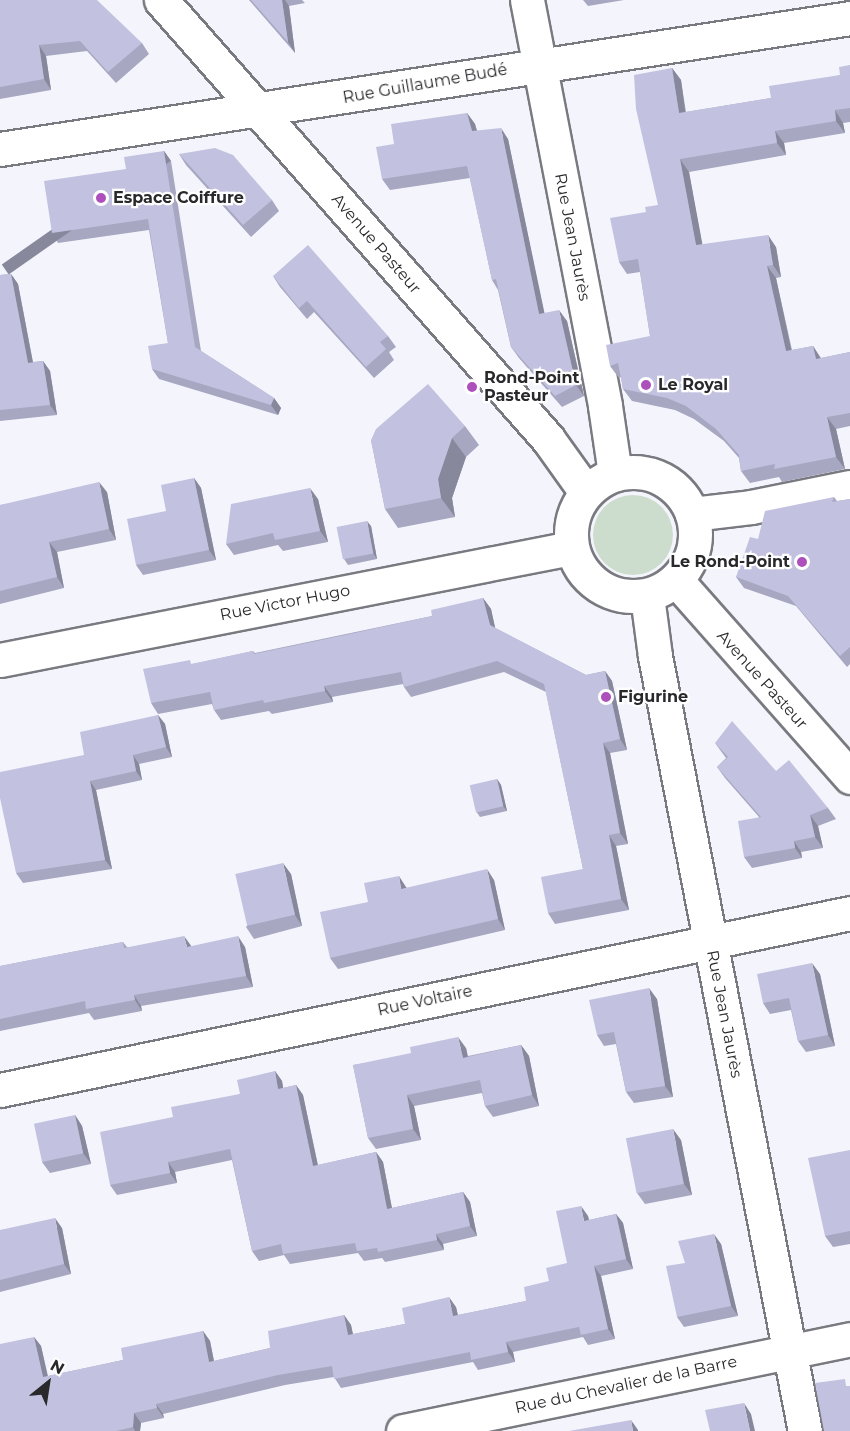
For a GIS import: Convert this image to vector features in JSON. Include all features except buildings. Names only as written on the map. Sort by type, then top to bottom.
[{"type":"street","name":"Avenue Pasteur","points":[[161,0],[548,439],[586,492]]},
{"type":"street","name":"Rue Jean Jaurès","points":[[527,0],[605,406],[615,474]]},
{"type":"street","name":"Rue Guillaume Budé","points":[[0,149],[260,112],[850,18]]},
{"type":"street","points":[[633,471],[653,475],[683,497],[692,514],[694,549],[676,580],[647,596],[608,592],[585,574],[571,548],[570,528],[586,492],[615,474],[633,471]]},
{"type":"street","points":[[692,514],[751,507],[850,487]]},
{"type":"street","name":"Rue Victor Hugo","points":[[0,660],[571,548]]},
{"type":"street","name":"Avenue Pasteur","points":[[676,580],[850,777]]},
{"type":"street","name":"Rue Jean Jaurès","points":[[647,596],[655,656],[806,1431]]},
{"type":"street","name":"Rue Voltaire","points":[[0,1090],[850,913]]},
{"type":"street","name":"Rue du Chevalier de la Barre","points":[[403,1431],[850,1339]]},
{"type":"green space","points":[[633,495],[648,498],[661,507],[670,520],[673,535],[670,550],[661,563],[648,572],[633,575],[618,572],[605,563],[596,550],[593,535],[596,520],[605,507],[618,498]]},
{"type":"place","name":"Espace Coiffure","points":[[101,198]]},
{"type":"place","name":"Le Royal","points":[[646,385]]},
{"type":"place","name":"Rond-Point Pasteur","points":[[472,387]]},
{"type":"place","name":"Le Rond-Point","points":[[802,562]]},
{"type":"place","name":"Figurine","points":[[606,697]]}]
